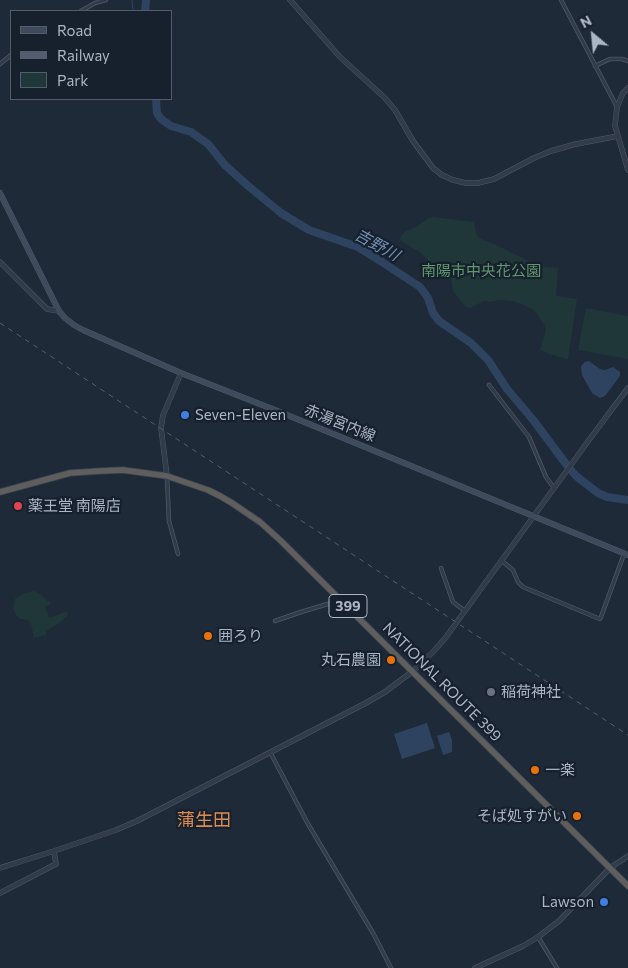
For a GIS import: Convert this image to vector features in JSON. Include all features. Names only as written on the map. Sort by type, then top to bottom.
[{"type":"highway","name":"NATIONAL ROUTE 399","points":[[0,492],[70,474],[123,470],[167,476],[220,496],[253,518],[280,540],[628,886]]},
{"type":"main road","name":"赤湯宮内線","points":[[0,193],[59,311],[65,318],[83,330],[181,373],[626,554]]},
{"type":"street","points":[[83,10],[95,3],[106,0]]},
{"type":"street","points":[[290,0],[340,57],[385,98],[433,168],[453,180],[478,183],[494,179],[551,151],[618,136]]},
{"type":"street","points":[[561,0],[617,107]]},
{"type":"street","points":[[0,64],[10,56]]},
{"type":"street","points":[[595,66],[610,59],[628,61]]},
{"type":"street","points":[[628,88],[617,107],[615,126],[628,170]]},
{"type":"street","points":[[0,262],[47,309],[59,311]]},
{"type":"street","points":[[178,554],[169,521],[167,476],[161,428],[163,415],[181,373]]},
{"type":"street","points":[[489,385],[529,437],[546,477],[554,488]]},
{"type":"street","points":[[0,868],[116,830],[137,821],[364,704],[385,692],[413,671],[434,651],[465,611],[628,389]]},
{"type":"street","points":[[502,560],[513,570],[518,582],[523,587],[600,618],[626,554]]},
{"type":"street","points":[[440,568],[453,602],[465,611]]},
{"type":"street","points":[[275,621],[342,600]]},
{"type":"street","points":[[270,752],[308,824],[373,933],[390,968]]},
{"type":"street","points":[[0,893],[56,864],[54,851]]},
{"type":"street","points":[[475,968],[538,937],[559,921],[610,868],[628,856]]},
{"type":"street","points":[[538,937],[557,968]]},
{"type":"green space","name":"南陽市中央花公園","points":[[433,217],[474,222],[476,234],[481,239],[539,266],[558,268],[556,296],[577,299],[568,359],[540,350],[546,330],[533,309],[513,301],[499,300],[484,301],[470,308],[465,306],[453,291],[451,279],[448,280],[421,253],[400,240],[406,231]]},
{"type":"green space","points":[[586,308],[628,316],[628,359],[578,350]]},
{"type":"green space","points":[[34,591],[50,602],[50,605],[45,606],[49,618],[67,611],[68,615],[46,631],[46,635],[34,638],[31,624],[28,620],[18,618],[13,609],[15,599],[24,593]]},
{"type":"water","points":[[589,361],[600,369],[605,370],[613,367],[620,372],[620,376],[605,396],[600,398],[592,393],[582,375],[581,366]]},
{"type":"water","points":[[427,723],[435,748],[402,759],[394,734]]},
{"type":"water","points":[[449,732],[452,740],[452,752],[443,755],[437,736]]},
{"type":"waterway","points":[[132,0],[133,10]]},
{"type":"waterway","name":"吉野川","points":[[145,10],[146,0]]},
{"type":"waterway","name":"吉野川","points":[[156,100],[157,113],[161,119],[171,126],[191,132],[208,144],[225,165],[281,213],[309,230],[358,247],[420,287],[428,298],[433,313],[439,321],[471,343],[488,360],[507,389],[576,476],[598,493],[607,497],[628,500]]},
{"type":"railway","points":[[0,323],[628,735]]},
{"type":"place","name":"Seven-Eleven","points":[[185,415]]},
{"type":"place","name":"薬王堂 南陽店","points":[[18,506]]},
{"type":"place","name":"囲ろり","points":[[208,636]]},
{"type":"place","name":"丸石農園","points":[[391,660]]},
{"type":"place","name":"稲荷神社","points":[[491,692]]},
{"type":"place","name":"一楽","points":[[535,770]]},
{"type":"place","name":"そば処すがい","points":[[577,816]]},
{"type":"place","name":"Lawson","points":[[604,902]]},
{"type":"district","name":"蒲生田","points":[[204,820]]}]
